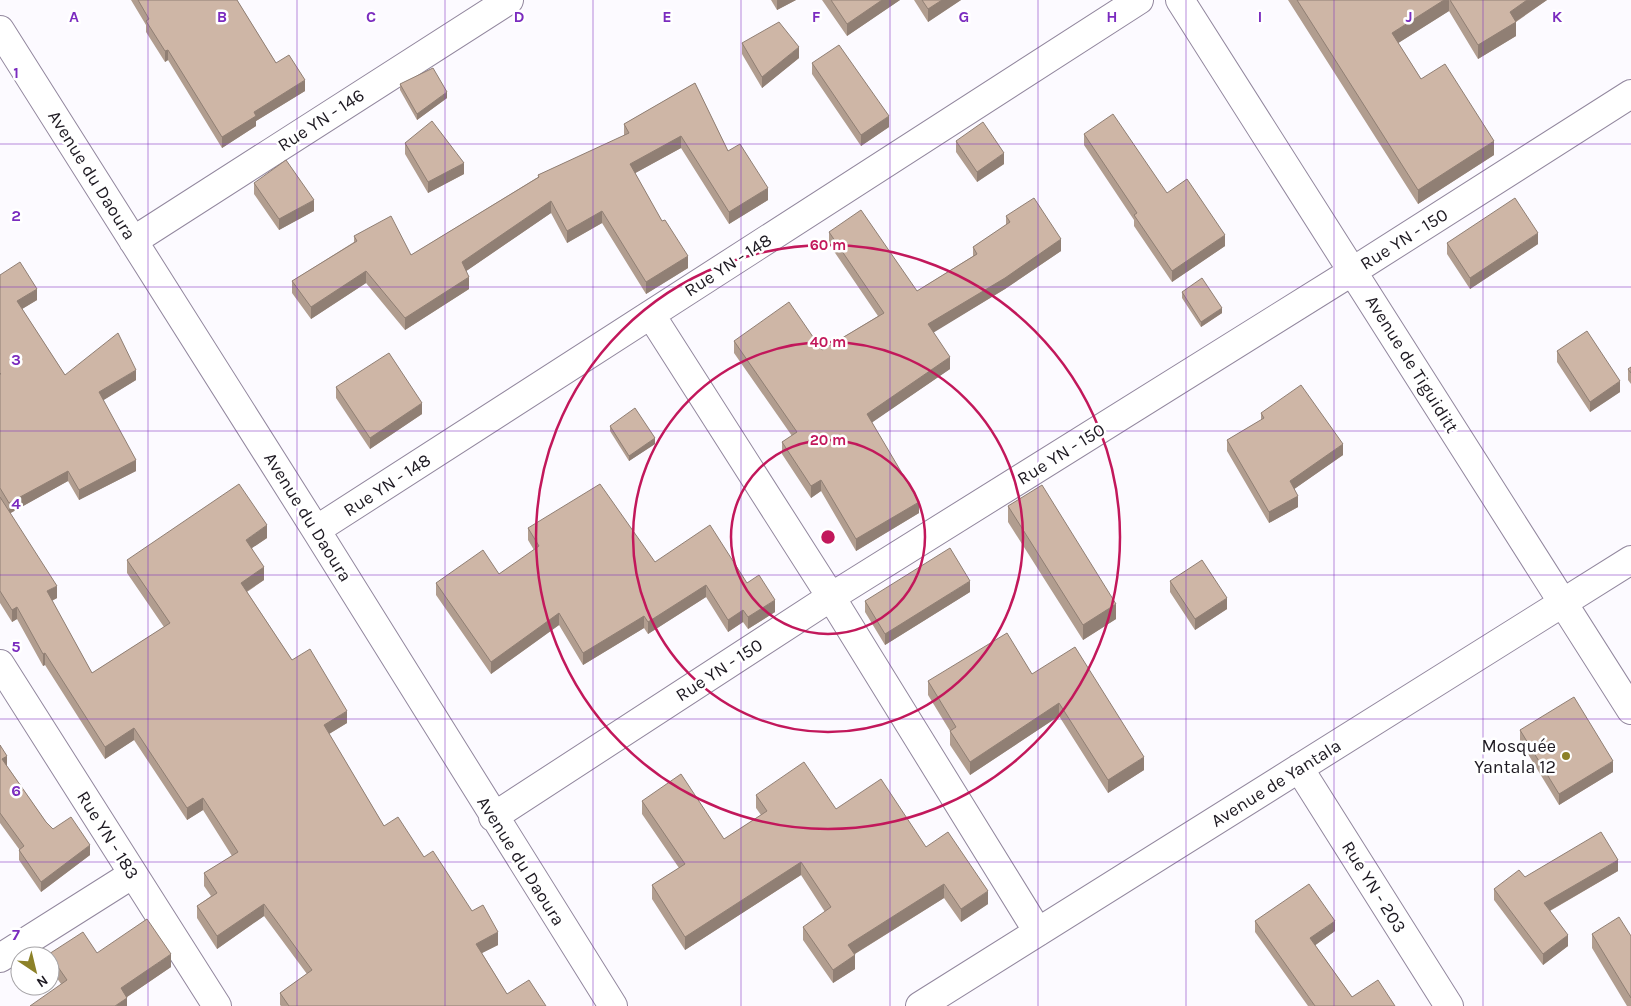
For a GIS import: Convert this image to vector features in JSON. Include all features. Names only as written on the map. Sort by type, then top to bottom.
[{"type":"street","name":"Rue YN - 146","points":[[133,241],[509,0]]},
{"type":"street","name":"Rue YN - 148","points":[[316,530],[1139,0]]},
{"type":"street","name":"Avenue de Tiguiditt","points":[[1180,0],[1631,710]]},
{"type":"street","name":"Avenue du Daoura","points":[[3,42],[133,241],[316,530],[493,817],[613,1006]]},
{"type":"street","name":"Rue YN - 150","points":[[493,817],[831,597],[1353,271],[1631,94]]},
{"type":"street","points":[[650,315],[831,597],[1038,932]]},
{"type":"street","name":"Avenue de Yantala","points":[[920,1006],[1631,560]]},
{"type":"street","name":"Rue YN - 183","points":[[0,664],[217,1006]]},
{"type":"street","name":"Rue YN - 203","points":[[1299,768],[1449,1006]]},
{"type":"street","points":[[0,958],[133,874]]},
{"type":"building","points":[[138,0],[237,0],[276,63],[289,55],[305,80],[254,112],[256,116],[222,137],[168,50],[165,51],[146,21],[149,19]]},
{"type":"building","points":[[831,0],[882,0],[847,24]]},
{"type":"building","points":[[922,0],[942,0],[928,9]]},
{"type":"building","points":[[1297,0],[1444,0],[1392,33],[1421,79],[1445,64],[1494,141],[1418,190]]},
{"type":"building","points":[[1450,0],[1527,0],[1510,12],[1516,22],[1478,45]]},
{"type":"building","points":[[779,22],[799,47],[762,77],[742,43]]},
{"type":"building","points":[[839,45],[889,116],[861,135],[812,63]]},
{"type":"building","points":[[433,68],[447,92],[417,114],[400,84]]},
{"type":"building","points":[[695,83],[728,151],[740,144],[768,188],[729,212],[681,136],[630,164],[662,221],[665,220],[688,256],[646,282],[602,211],[567,231],[551,201],[462,262],[469,277],[405,318],[366,271],[311,307],[292,281],[357,241],[354,236],[391,216],[411,255],[539,177],[538,175],[629,133],[624,124]]},
{"type":"building","points":[[1113,114],[1167,193],[1187,179],[1225,235],[1172,271],[1134,215],[1137,213],[1084,134]]},
{"type":"building","points":[[432,121],[464,163],[428,182],[405,143]]},
{"type":"building","points":[[983,122],[1004,153],[977,172],[956,141]]},
{"type":"building","points":[[286,160],[314,200],[279,219],[254,183]]},
{"type":"building","points":[[1034,198],[1061,239],[1005,278],[928,324],[950,357],[867,414],[919,502],[856,539],[821,480],[811,486],[782,442],[797,432],[734,341],[789,302],[822,350],[884,313],[829,232],[861,210],[917,291],[977,254],[973,247],[1010,222],[1006,216]]},
{"type":"building","points":[[1515,198],[1538,233],[1470,278],[1447,243]]},
{"type":"building","points":[[20,262],[37,289],[17,301],[65,375],[118,333],[136,370],[99,392],[136,460],[79,490],[68,471],[9,503],[0,488],[0,275]]},
{"type":"building","points":[[1202,278],[1222,308],[1201,322],[1182,292]]},
{"type":"building","points":[[1587,331],[1620,381],[1590,402],[1557,351]]},
{"type":"building","points":[[389,353],[422,403],[370,438],[336,387]]},
{"type":"building","points":[[1301,385],[1343,444],[1290,481],[1298,496],[1269,512],[1227,440],[1264,418],[1261,413]]},
{"type":"building","points":[[635,408],[655,438],[629,456],[610,426]]},
{"type":"building","points":[[239,484],[267,525],[246,540],[264,567],[241,583],[292,660],[310,649],[347,711],[324,725],[384,826],[398,817],[424,857],[433,851],[472,911],[483,905],[498,932],[476,944],[507,994],[529,980],[546,1006],[289,1006],[280,993],[312,970],[264,904],[217,936],[197,906],[217,893],[204,873],[238,852],[203,798],[187,808],[134,728],[105,747],[45,653],[43,654],[17,607],[12,610],[0,591],[0,497],[57,586],[47,591],[92,673],[170,623],[127,560]]},
{"type":"building","points":[[600,484],[655,562],[710,525],[747,583],[759,575],[775,600],[748,617],[743,610],[728,620],[706,585],[648,622],[644,616],[583,653],[559,613],[491,662],[436,583],[483,550],[499,574],[539,546],[528,528]]},
{"type":"building","points":[[1042,485],[1116,604],[1083,625],[1008,506]]},
{"type":"building","points":[[950,548],[970,581],[885,634],[865,601]]},
{"type":"building","points":[[1202,560],[1227,598],[1195,619],[1170,581]]},
{"type":"building","points":[[1007,633],[1032,674],[1075,647],[1144,757],[1108,780],[1059,703],[970,762],[950,731],[956,727],[928,681]]},
{"type":"building","name":"Mosquée Yantala 12","points":[[1574,697],[1613,761],[1559,794],[1520,730]]},
{"type":"building","points":[[0,745],[7,756],[2,759],[46,822],[53,829],[71,817],[90,845],[41,882],[19,850],[24,846],[0,813]]},
{"type":"building","points":[[804,762],[836,809],[881,779],[926,847],[948,832],[988,891],[961,909],[944,884],[848,945],[855,955],[833,970],[803,927],[831,907],[801,862],[685,937],[652,885],[685,864],[642,801],[681,774],[724,839],[767,811],[756,795]]},
{"type":"building","points":[[1601,832],[1618,860],[1544,903],[1568,935],[1543,954],[1494,889],[1519,870],[1525,877]]},
{"type":"building","points":[[1309,884],[1335,921],[1310,938],[1352,997],[1378,980],[1395,1006],[1315,1006],[1255,921]]},
{"type":"building","points":[[1619,917],[1631,936],[1631,998],[1592,934]]},
{"type":"building","points":[[147,919],[171,954],[121,988],[127,998],[115,1006],[30,1006],[44,996],[60,996],[60,985],[67,980],[60,970],[60,947],[83,932],[97,953]]},
{"type":"place","name":"Mosquée Yantala 12","points":[[1566,756]]}]
